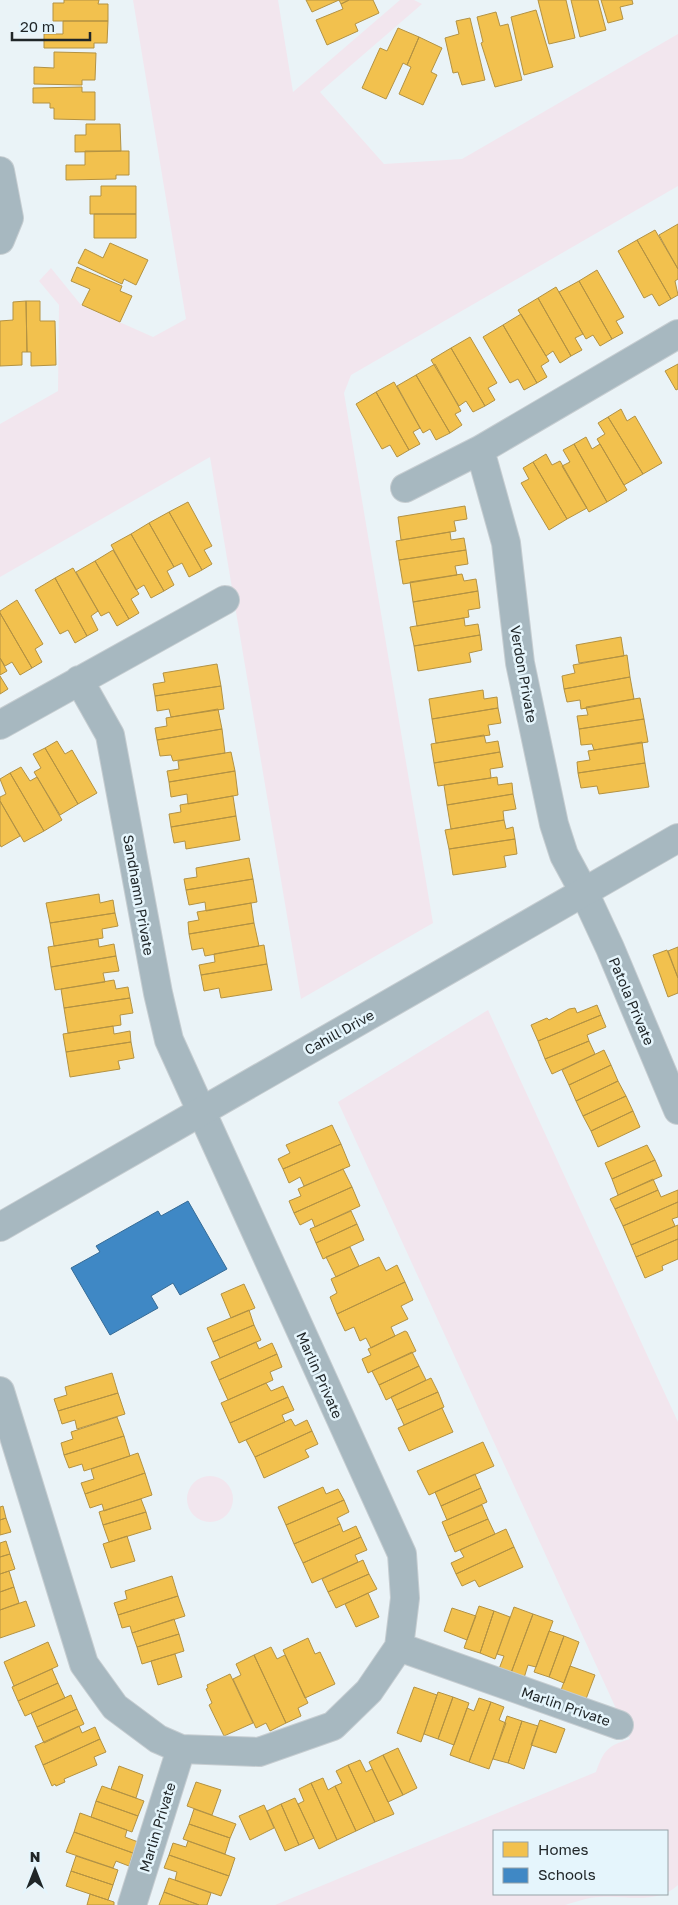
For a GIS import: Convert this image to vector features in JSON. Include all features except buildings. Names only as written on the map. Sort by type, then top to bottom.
[{"type":"street","points":[[0,171],[9,218],[0,240]]},
{"type":"street","points":[[405,488],[480,450],[678,334]]},
{"type":"street","name":"Verdon Private","points":[[480,450],[506,543],[520,663],[554,824],[564,855],[584,892]]},
{"type":"street","points":[[0,725],[226,600]]},
{"type":"street","name":"Sandhamn Private","points":[[79,680],[110,735],[158,993],[169,1040],[199,1111]]},
{"type":"street","name":"Cahill Drive","points":[[0,1227],[199,1111],[678,838]]},
{"type":"street","name":"Patola Private","points":[[584,892],[678,1110]]},
{"type":"street","name":"Marlin Private","points":[[0,1392],[84,1664],[115,1707],[158,1739],[181,1750],[259,1752],[333,1726],[369,1691],[399,1648],[405,1598],[402,1554],[199,1111]]},
{"type":"street","name":"Marlin Private","points":[[399,1648],[619,1725]]},
{"type":"street","name":"Marlin Private","points":[[132,1905],[181,1750]]},
{"type":"shaded area","points":[[133,0],[278,0],[293,92],[400,0],[414,0],[422,4],[320,92],[384,164],[462,159],[678,34],[678,186],[351,375],[344,393],[433,923],[301,999],[210,457],[0,577],[0,424],[58,391],[59,305],[39,281],[51,268],[81,305],[153,337],[186,319]]},
{"type":"shaded area","points":[[488,1010],[678,1422],[678,1885],[668,1892],[668,1830],[493,1830],[493,1895],[661,1895],[641,1898],[596,1897],[565,1905],[275,1905],[596,1772],[607,1750],[616,1744],[630,1739],[338,1102]]},
{"type":"shaded area","points":[[210,1476],[223,1480],[229,1486],[233,1499],[229,1512],[223,1518],[210,1522],[197,1518],[191,1512],[187,1499],[191,1486],[197,1480]]}]
